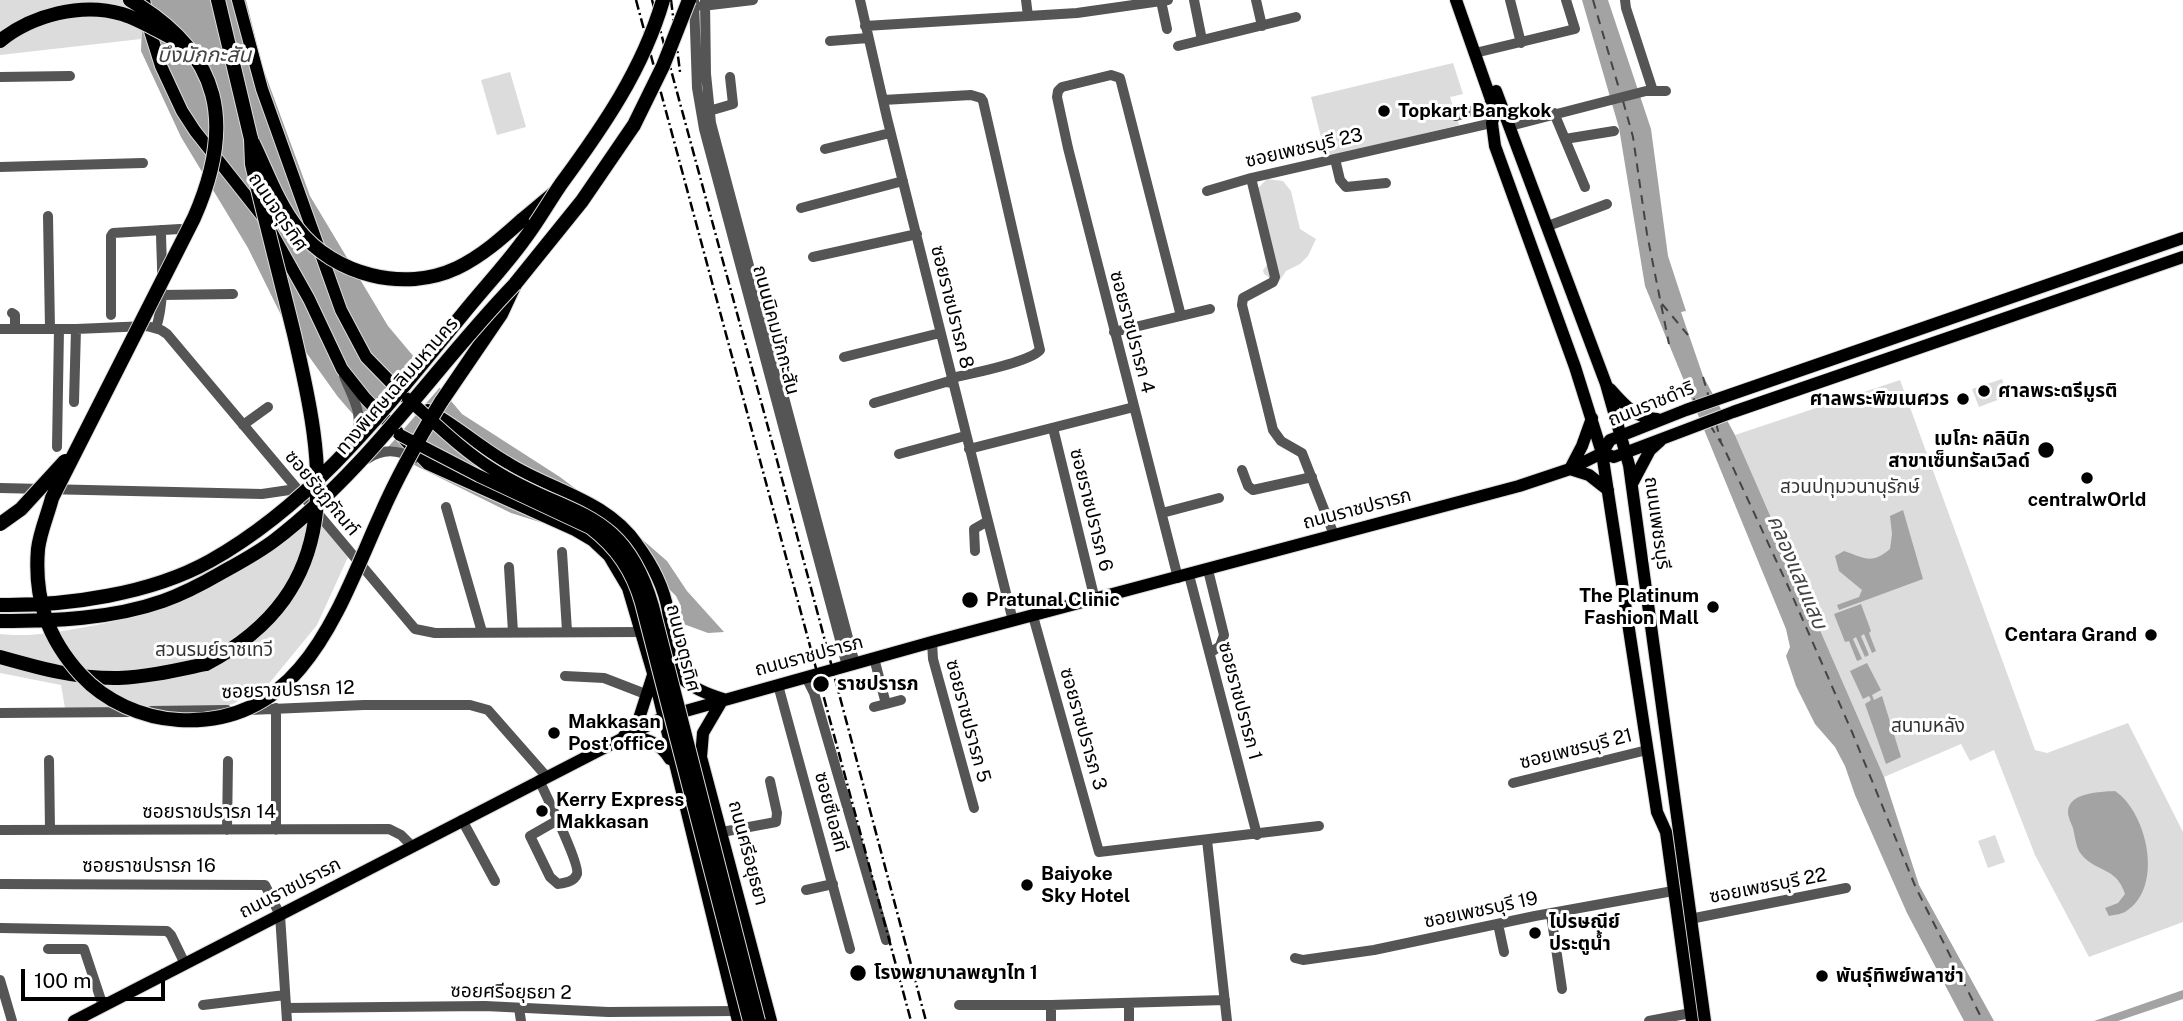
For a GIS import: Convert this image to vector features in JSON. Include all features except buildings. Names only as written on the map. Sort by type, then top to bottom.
[{"type":"highway","points":[[130,0],[169,26],[198,61],[215,103],[218,135],[212,173],[194,218],[52,498],[38,546],[38,585],[46,624],[63,652],[96,691],[143,713],[169,720],[199,721],[242,710],[274,694],[303,667],[337,612],[381,513],[417,443],[458,375],[501,314],[515,284]]},
{"type":"highway","points":[[0,657],[75,676],[119,678],[166,673],[205,664],[242,642],[283,600],[301,569],[311,540],[317,509],[316,443],[303,371],[252,163],[251,139],[218,0]]},
{"type":"highway","name":"ทางพิเศษเฉลิมมหานคร","points":[[0,607],[149,587],[208,562],[266,525],[330,470],[522,243],[624,91],[639,62],[663,0]]},
{"type":"highway","name":"ทางพิเศษเฉลิมมหานคร","points":[[0,623],[90,617],[161,602],[200,585],[273,542],[301,520],[383,436],[481,319],[515,284],[582,201],[634,125],[697,3]]},
{"type":"highway","points":[[0,41],[19,28],[52,15],[69,11],[104,10],[123,15],[186,46]]},
{"type":"highway","points":[[251,139],[279,198],[298,229],[328,256],[348,268],[369,275],[409,279],[457,268],[493,245],[557,190]]},
{"type":"highway","points":[[0,524],[21,509],[75,450]]},
{"type":"main road","name":"ถนนจตุรทิศ","points":[[144,0],[161,66],[183,111],[195,131],[263,217],[282,248],[342,369],[382,417],[428,464],[575,530],[592,540],[609,556],[628,588],[664,717]]},
{"type":"main road","name":"ถนนจตุรทิศ","points":[[238,0],[262,89],[341,310],[366,357],[383,376],[473,456],[496,472],[592,517],[610,531],[636,563],[646,582],[759,1021]]},
{"type":"main road","name":"ถนนเพชรบุรี","points":[[1456,0],[1495,111],[1492,123],[1495,146],[1577,374],[1602,453],[1657,812],[1665,832],[1692,1017]]},
{"type":"main road","name":"ถนนเพชรบุรี","points":[[1475,55],[1485,65],[1510,125],[1606,384],[1628,458],[1705,1021]]},
{"type":"main road","name":"ถนนราชดำริ","points":[[2183,238],[1686,410],[1610,440],[1602,453],[1628,458],[1666,437],[1733,412],[2183,257]]},
{"type":"main road","points":[[2157,247],[2162,264]]},
{"type":"main road","points":[[2094,269],[2099,285]]},
{"type":"main road","points":[[2078,274],[2084,291]]},
{"type":"main road","points":[[1577,374],[1599,365]]},
{"type":"main road","points":[[1606,384],[1635,414],[1647,419],[1661,420]]},
{"type":"main road","name":"ถนนจตุรทิศ","points":[[408,399],[508,464],[609,515],[636,542],[651,564],[668,611],[667,636],[671,659],[678,676],[704,693],[723,699]]},
{"type":"main road","points":[[1592,418],[1570,469],[1589,475],[1608,490]]},
{"type":"main road","name":"ถนนจตุรทิศ","points":[[400,435],[479,477],[590,528],[605,540],[628,568],[636,584],[645,616],[748,1021]]},
{"type":"main road","points":[[1633,482],[1650,450],[1666,437]]},
{"type":"main road","name":"ถนนราชปรารภ","points":[[76,1021],[664,717],[932,642],[1508,489],[1570,469],[1602,453]]},
{"type":"main road","points":[[1615,540],[1618,536],[1609,474],[1614,467],[1628,458]]},
{"type":"main road","points":[[635,610],[645,615],[657,612],[662,591]]},
{"type":"main road","points":[[653,673],[648,695],[629,734],[664,749],[676,768]]},
{"type":"main road","name":"ถนนศรีอยุธยา","points":[[723,699],[703,733],[701,757],[771,1021]]},
{"type":"main road","points":[[664,717],[737,1016]]},
{"type":"main road","points":[[691,827],[695,817],[703,812],[710,814],[721,828]]},
{"type":"street","points":[[697,3],[753,0]]},
{"type":"street","name":"ซอยราชปรารภ 8","points":[[860,0],[890,133],[1013,621]]},
{"type":"street","points":[[1026,0],[1028,16]]},
{"type":"street","points":[[1194,0],[1202,40]]},
{"type":"street","points":[[1256,0],[1262,26]]},
{"type":"street","points":[[1510,0],[1521,43]]},
{"type":"street","points":[[1475,55],[1575,29],[1566,0]]},
{"type":"street","points":[[1625,0],[1650,91]]},
{"type":"street","points":[[865,26],[1098,11],[1135,2],[1164,1],[1167,29]]},
{"type":"street","name":"ถนนนิคมมักกะสัน","points":[[697,3],[709,111],[731,204],[780,375],[851,665]]},
{"type":"street","name":"ถนนนิคมมักกะสัน","points":[[697,3],[697,88],[704,129],[851,665]]},
{"type":"street","points":[[1178,46],[1296,17]]},
{"type":"street","points":[[830,41],[868,38]]},
{"type":"street","name":"ซอยราชปรารภ 4","points":[[1181,316],[1120,78],[1111,75],[1062,87],[1057,94],[1114,332],[1162,513],[1183,577]]},
{"type":"street","points":[[0,78],[70,76]]},
{"type":"street","points":[[709,111],[733,104],[730,77]]},
{"type":"street","points":[[1510,125],[1650,91],[1666,91]]},
{"type":"street","points":[[874,403],[1016,361],[1041,350],[983,101],[971,95],[883,100]]},
{"type":"street","points":[[1456,116],[1493,104]]},
{"type":"street","points":[[1554,113],[1585,187]]},
{"type":"street","name":"ซอยเพชรบุรี 23","points":[[1207,191],[1251,178],[1492,123]]},
{"type":"street","points":[[1565,139],[1614,131]]},
{"type":"street","points":[[825,149],[890,133]]},
{"type":"street","points":[[1335,159],[1340,180],[1346,187],[1386,183]]},
{"type":"street","points":[[0,167],[143,163]]},
{"type":"street","points":[[1251,178],[1275,277],[1273,282],[1243,298],[1242,305],[1273,430],[1281,441],[1302,453],[1334,535]]},
{"type":"street","points":[[801,208],[902,181]]},
{"type":"street","points":[[1548,226],[1607,204]]},
{"type":"street","points":[[48,216],[57,447]]},
{"type":"street","points":[[111,315],[111,236],[120,231],[180,229]]},
{"type":"street","points":[[0,328],[156,328],[161,313],[162,295],[160,230]]},
{"type":"street","points":[[813,257],[916,234]]},
{"type":"street","points":[[162,295],[233,294]]},
{"type":"street","points":[[1114,332],[1210,309]]},
{"type":"street","points":[[12,313],[15,315],[15,328]]},
{"type":"street","name":"ซอยรัชฎภัณฑ์","points":[[156,328],[167,334],[297,492],[415,629],[435,633],[641,632]]},
{"type":"street","points":[[74,402],[76,329]]},
{"type":"street","points":[[844,357],[940,333]]},
{"type":"street","points":[[0,607],[33,608],[90,601],[149,584],[211,555],[248,533],[351,444],[359,430],[359,414],[342,369]]},
{"type":"street","points":[[243,425],[268,407]]},
{"type":"street","points":[[969,449],[1134,407]]},
{"type":"street","name":"ซอยราชปรารภ 6","points":[[1053,428],[1095,600]]},
{"type":"street","points":[[899,454],[965,436]]},
{"type":"street","points":[[0,623],[93,619],[169,602],[251,559],[284,536],[314,511],[364,461],[382,451],[394,451],[428,464]]},
{"type":"street","points":[[1242,470],[1248,486],[1253,490],[1312,477]]},
{"type":"street","points":[[0,488],[262,494],[297,492]]},
{"type":"street","points":[[1162,513],[1219,498]]},
{"type":"street","points":[[446,507],[482,632]]},
{"type":"street","points":[[975,551],[974,529],[988,521]]},
{"type":"street","points":[[562,552],[567,631]]},
{"type":"street","points":[[509,567],[513,632]]},
{"type":"street","points":[[1208,570],[1223,635],[1220,646],[1210,653]]},
{"type":"street","name":"ซอยราชปรารภ 1","points":[[1183,577],[1210,653],[1257,835]]},
{"type":"street","name":"ซอยราชปรารภ 3","points":[[1033,616],[1099,852],[1207,839]]},
{"type":"street","name":"ซอยราชปรารภ 5","points":[[932,642],[933,659],[974,807]]},
{"type":"street","points":[[874,658],[886,704]]},
{"type":"street","points":[[565,676],[604,678],[648,695]]},
{"type":"street","points":[[806,677],[814,693],[886,940]]},
{"type":"street","name":"ซอยซีเอสที","points":[[778,685],[850,949]]},
{"type":"street","points":[[874,707],[901,700]]},
{"type":"street","name":"ซอยราชปรารภ 12","points":[[0,713],[364,705],[482,706],[542,778],[577,869],[575,877],[558,884],[550,877],[530,836],[558,820]]},
{"type":"street","points":[[276,708],[276,830]]},
{"type":"street","name":"ซอยเพชรบุรี 21","points":[[1513,783],[1647,750]]},
{"type":"street","points":[[49,760],[50,830]]},
{"type":"street","points":[[227,830],[228,761]]},
{"type":"street","points":[[721,828],[776,822],[777,813],[770,781]]},
{"type":"street","points":[[462,820],[495,881]]},
{"type":"street","points":[[1227,1021],[1207,839],[1319,826]]},
{"type":"street","name":"ซอยราชปรารภ 14","points":[[0,830],[389,829],[401,835],[412,846]]},
{"type":"street","name":"ซอยราชปรารภ 16","points":[[0,884],[260,883],[268,887],[280,915]]},
{"type":"street","points":[[806,890],[832,884]]},
{"type":"street","name":"ซอยเพชรบุรี 22","points":[[1693,919],[1846,888]]},
{"type":"street","name":"ซอยเพชรบุรี 19","points":[[1295,958],[1303,960],[1356,953],[1673,891]]},
{"type":"street","points":[[1551,914],[1563,989]]},
{"type":"street","points":[[280,915],[287,1021]]},
{"type":"street","points":[[1498,924],[1504,952]]},
{"type":"street","points":[[0,928],[167,931],[185,964]]},
{"type":"street","points":[[48,948],[83,949],[103,1006]]},
{"type":"street","points":[[0,980],[12,1021]]},
{"type":"street","points":[[203,1005],[285,995]]},
{"type":"street","points":[[959,1005],[1225,1000]]},
{"type":"street","points":[[1129,1003],[1129,1021]]},
{"type":"street","points":[[1051,1005],[1051,1021]]},
{"type":"street","name":"ซอยศรีอยุธยา 2","points":[[286,1007],[485,1006],[608,1017],[737,1016]]},
{"type":"street","points":[[519,1008],[521,1021]]},
{"type":"street","points":[[1649,1021],[1692,1017]]},
{"type":"green space","points":[[0,0],[143,0],[141,39],[0,55]]},
{"type":"green space","name":"Topkart Bangkok","points":[[1453,63],[1463,94],[1450,97],[1459,125],[1326,157],[1311,97]]},
{"type":"green space","points":[[510,72],[526,127],[497,135],[481,80]]},
{"type":"green space","points":[[1267,179],[1283,181],[1291,191],[1300,229],[1316,239],[1308,256],[1300,264],[1286,271],[1278,283],[1264,274],[1263,270],[1268,264],[1257,189]]},
{"type":"green space","points":[[2002,379],[2008,396],[1979,407],[1972,389]]},
{"type":"green space","name":"สวนปทุมวนานุรักษ์","points":[[1900,380],[2035,750],[2047,753],[2128,723],[2183,832],[2183,922],[2089,957],[2035,855],[1994,750],[1970,761],[1961,744],[1884,777],[1735,435]]},
{"type":"green space","name":"สวนรมย์ราชเทวี","points":[[313,515],[348,557],[317,625],[267,686],[233,704],[184,716],[65,708],[61,685],[0,673],[0,634],[50,633],[113,622],[176,602],[206,590],[262,557]]},
{"type":"green space","points":[[1995,835],[2005,862],[1988,868],[1978,841]]},
{"type":"water","name":"บึงมักกะสัน","points":[[143,0],[246,0],[263,68],[310,196],[388,326],[462,414],[560,477],[637,535],[667,561],[687,591],[724,632],[708,633],[678,622],[681,606],[668,588],[635,571],[578,534],[511,513],[384,450],[338,397],[285,323],[248,248],[181,137],[141,51]]},
{"type":"water","name":"คลองแสนแสบ","points":[[1582,0],[1608,0],[1651,129],[1668,256],[1686,311],[1681,312],[1703,376],[1735,435],[1884,777],[1919,885],[1994,1021],[1964,1021],[1907,913],[1845,766],[1835,747],[1815,724],[1796,686],[1786,656],[1790,647],[1786,629],[1645,286],[1619,128]]},
{"type":"water","points":[[1903,510],[1923,579],[1839,610],[1837,605],[1859,597],[1862,590],[1839,571],[1835,556],[1844,551],[1868,559],[1883,554],[1890,549],[1890,516]]},
{"type":"water","points":[[1861,604],[1876,651],[1872,653],[1864,634],[1861,636],[1869,655],[1865,657],[1856,637],[1853,639],[1862,659],[1857,661],[1849,641],[1845,642],[1834,614]]},
{"type":"water","points":[[1867,663],[1881,690],[1872,695],[1874,700],[1882,696],[1901,757],[1886,764],[1865,704],[1871,700],[1869,696],[1863,699],[1850,671]]},
{"type":"water","points":[[2115,791],[2136,815],[2147,850],[2148,869],[2145,886],[2137,901],[2125,912],[2109,916],[2105,908],[2118,903],[2125,894],[2111,874],[2081,854],[2068,812],[2069,805],[2079,797]]},
{"type":"water","points":[[2183,990],[2183,999],[2118,1021],[2094,1021]]},
{"type":"pier","points":[[416,354],[442,385],[383,453],[358,425]]},
{"type":"ferry route","points":[[1593,0],[1620,92]]},
{"type":"ferry route","points":[[1623,101],[1633,137],[1647,234],[1669,344]]},
{"type":"ferry route","points":[[1662,304],[1688,335]]},
{"type":"ferry route","points":[[1703,377],[1709,398]]},
{"type":"ferry route","points":[[1685,385],[1696,402]]},
{"type":"ferry route","points":[[1716,423],[1721,442]]},
{"type":"ferry route","points":[[1710,425],[1723,446],[1788,586],[1916,888],[1983,1021]]},
{"type":"railway","points":[[636,0],[911,1021]]},
{"type":"railway","points":[[652,0],[926,1021]]},
{"type":"railway","points":[[671,0],[680,72]]},
{"type":"place","name":"Topkart Bangkok","points":[[1384,111]]},
{"type":"place","name":"ศาลพระตรีมูรติ","points":[[1984,391]]},
{"type":"place","name":"ศาลพระพิฆเนศวร","points":[[1963,399]]},
{"type":"place","name":"เมโกะ คลินิก สาขาเซ็นทรัลเวิลด์","points":[[2046,450]]},
{"type":"place","name":"centralwOrld","points":[[2087,478]]},
{"type":"place","name":"Pratunal Clinic","points":[[970,600]]},
{"type":"place","name":"The Platinum Fashion Mall","points":[[1713,607]]},
{"type":"place","name":"Centara Grand","points":[[2151,635]]},
{"type":"place","name":"ราชปรารภ","points":[[821,684]]},
{"type":"place","name":"Makkasan Post office","points":[[554,733]]},
{"type":"place","name":"Kerry Express Makkasan","points":[[542,811]]},
{"type":"place","name":"Baiyoke Sky Hotel","points":[[1027,885]]},
{"type":"place","name":"ไปรษณีย์ ประตูน้ำ","points":[[1535,933]]},
{"type":"place","name":"โรงพยาบาลพญาไท 1","points":[[858,973]]},
{"type":"place","name":"พันธุ์ทิพย์พลาซ่า","points":[[1822,976]]},
{"type":"park label","name":"สนามหลัง","points":[[1928,726]]}]
